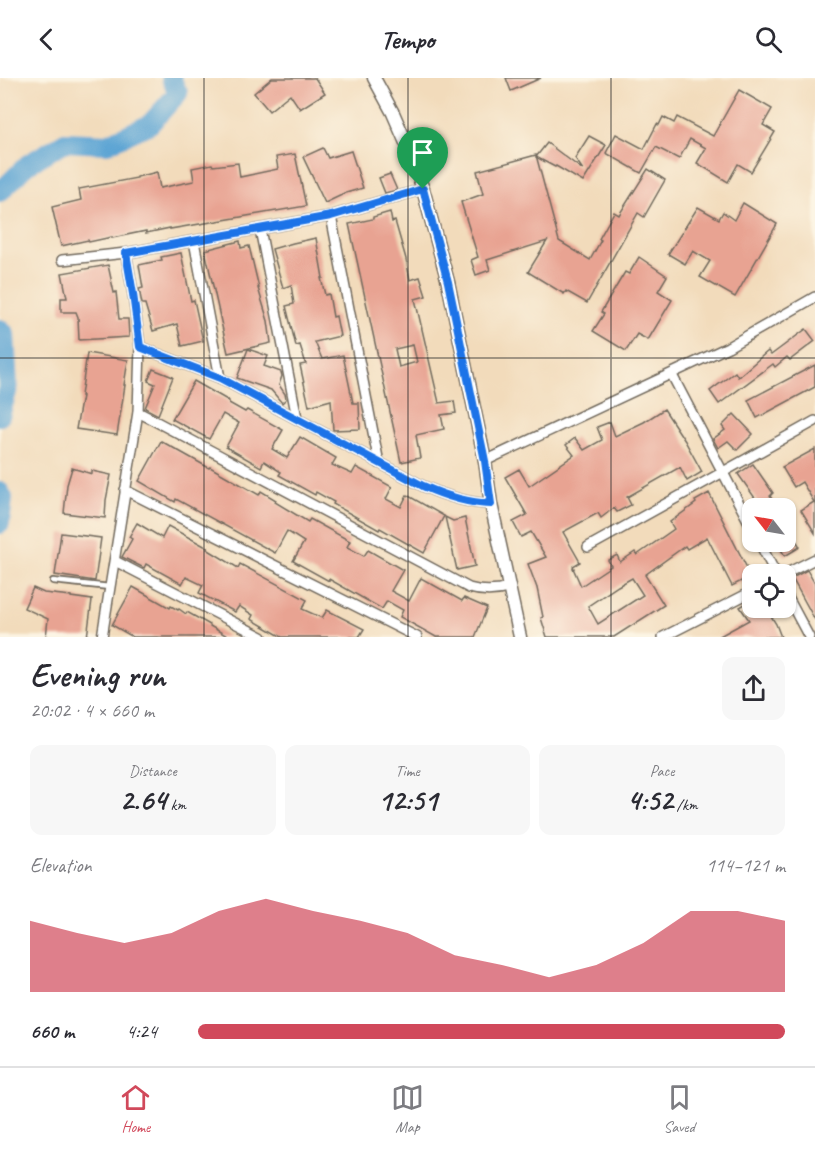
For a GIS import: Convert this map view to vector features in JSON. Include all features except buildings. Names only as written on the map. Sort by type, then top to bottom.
[{"type":"street","points":[[374,78],[393,113],[423,189],[448,282],[485,461],[508,588],[520,637]]},
{"type":"street","points":[[62,260],[126,253],[331,216],[423,189]]},
{"type":"street","points":[[331,216],[379,463]]},
{"type":"street","points":[[260,229],[297,418]]},
{"type":"street","points":[[194,241],[220,378]]},
{"type":"street","points":[[104,636],[138,412],[140,347],[126,253]]},
{"type":"street","points":[[485,461],[672,375],[728,347],[815,297]]},
{"type":"street","points":[[140,347],[220,378],[446,496],[491,504]]},
{"type":"street","points":[[672,375],[742,509]]},
{"type":"street","points":[[138,412],[469,588],[481,592],[495,592],[508,588]]},
{"type":"street","points":[[588,547],[815,421]]},
{"type":"street","points":[[125,490],[417,637]]},
{"type":"street","points":[[796,568],[815,559]]},
{"type":"street","points":[[115,561],[262,637]]},
{"type":"street","points":[[663,637],[742,597]]},
{"type":"street","points":[[796,613],[809,637]]},
{"type":"lane","points":[[53,580],[111,587]]},
{"type":"waterway","points":[[0,192],[28,164],[65,142],[107,144],[150,124],[178,93],[171,78]]},
{"type":"waterway","points":[[0,329],[5,334],[8,388],[0,416]]},
{"type":"waterway","points":[[0,492],[3,498],[0,524]]},
{"type":"route","points":[[423,189],[448,282],[485,461],[491,504],[464,501],[423,486],[220,378],[140,347],[126,253],[331,216],[423,189]]}]
